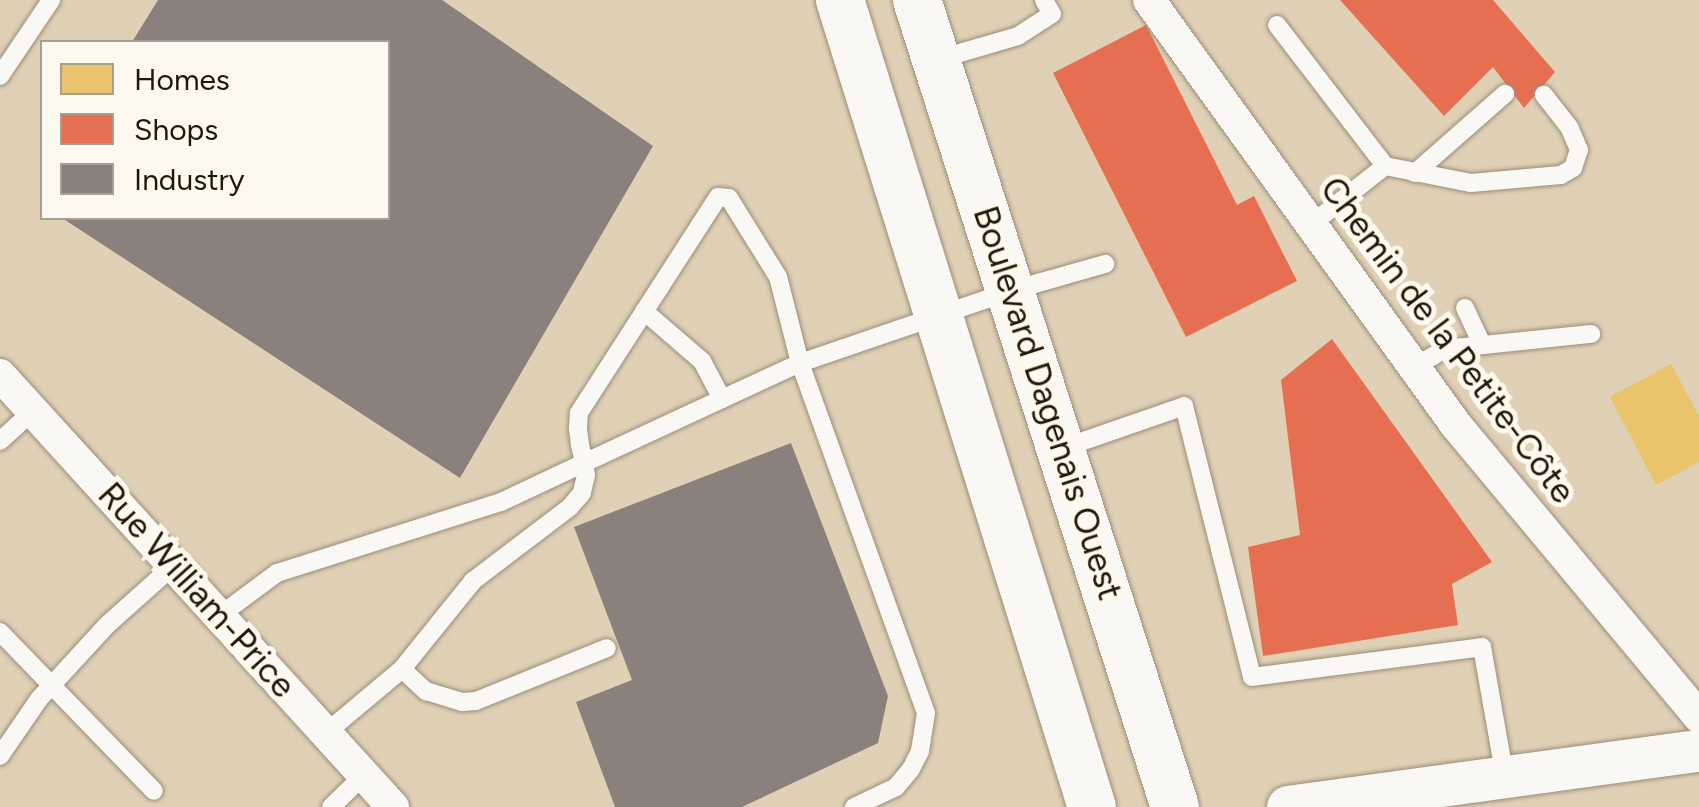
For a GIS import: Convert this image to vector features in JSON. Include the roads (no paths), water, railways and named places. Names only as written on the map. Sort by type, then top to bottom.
[{"type":"main road","points":[[840,0],[1092,807]]},
{"type":"main road","name":"Boulevard Dagenais Ouest","points":[[917,0],[1176,807]]},
{"type":"street","name":"Chemin de la Petite-Côte","points":[[1148,0],[1413,368],[1528,515],[1699,717]]},
{"type":"street","name":"Rue William-Price","points":[[0,375],[393,807]]},
{"type":"street","points":[[1288,807],[1699,751]]},
{"type":"lane","points":[[0,76],[50,0]]},
{"type":"lane","points":[[938,60],[1018,36],[1052,14],[1044,0]]},
{"type":"lane","points":[[1277,26],[1385,166],[1471,183],[1562,174],[1572,168],[1580,150],[1569,127],[1544,95]]},
{"type":"lane","points":[[1414,173],[1504,94]]},
{"type":"lane","points":[[1309,226],[1385,166]]},
{"type":"lane","points":[[327,732],[402,668],[473,581],[570,507],[586,483],[578,430],[580,413],[723,196],[736,202],[778,277],[800,363],[926,713],[920,751],[911,769],[896,787],[854,807]]},
{"type":"lane","points":[[219,616],[277,573],[501,502],[800,363],[1013,290],[1105,264]]},
{"type":"lane","points":[[1466,308],[1482,344]]},
{"type":"lane","points":[[644,312],[702,361],[722,399]]},
{"type":"lane","points":[[1413,368],[1445,349],[1592,334]]},
{"type":"lane","points":[[1063,448],[1184,406],[1252,677],[1482,647],[1505,780]]},
{"type":"lane","points":[[0,441],[33,411]]},
{"type":"lane","points":[[0,756],[54,684],[107,625],[174,565]]},
{"type":"lane","points":[[0,632],[154,792]]},
{"type":"lane","points":[[402,668],[426,691],[462,702],[476,701],[607,648]]},
{"type":"lane","points":[[331,807],[364,775]]}]
